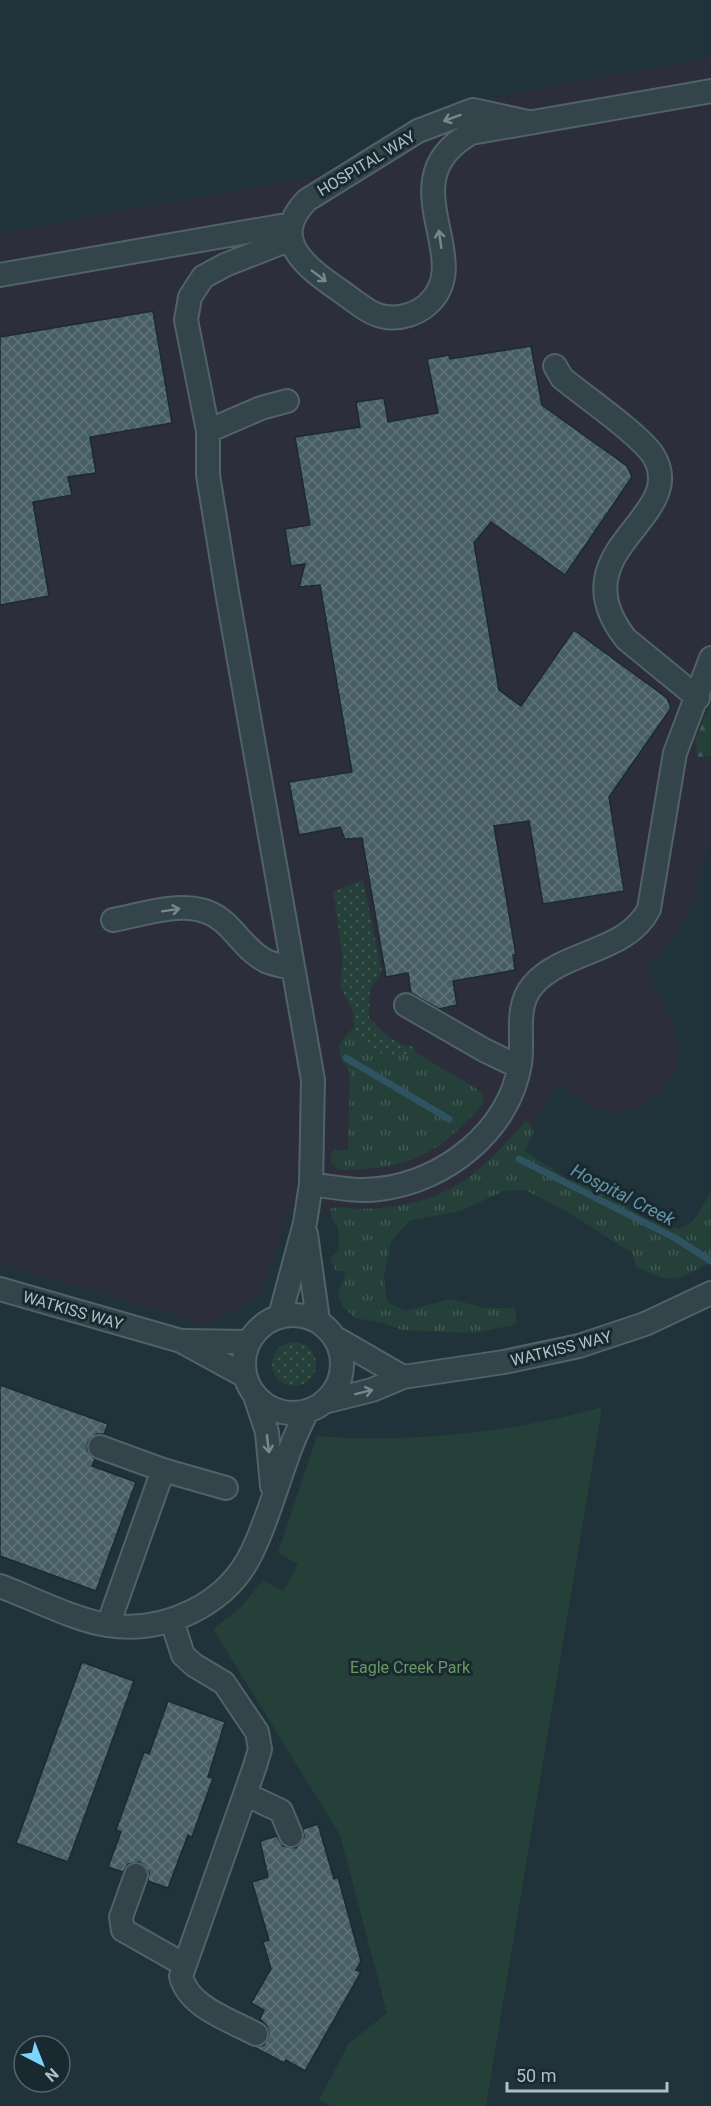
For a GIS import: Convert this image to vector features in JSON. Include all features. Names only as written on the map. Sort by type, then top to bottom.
[{"type":"street","name":"HOSPITAL WAY","points":[[528,122],[473,110],[418,131],[315,193],[299,208],[292,232],[296,252],[309,268],[371,312],[384,317],[405,316],[430,303],[443,278],[432,182],[435,172],[453,144],[471,133],[711,91]]},
{"type":"street","points":[[0,275],[292,232]]},
{"type":"street","points":[[280,1316],[305,1224],[311,1184],[313,1080],[293,968],[263,840],[222,599],[208,475],[208,431],[186,320],[190,297],[199,282],[213,270],[292,232]]},
{"type":"street","points":[[555,366],[562,378],[646,447],[658,466],[660,478],[654,501],[609,563],[606,577],[607,602],[618,628],[626,639],[698,698]]},
{"type":"street","points":[[208,431],[261,408],[287,401]]},
{"type":"street","points":[[311,1184],[358,1189],[386,1188],[414,1181],[452,1163],[497,1119],[505,1106],[519,1066],[521,1006],[527,992],[549,971],[628,933],[644,918],[649,909],[676,749],[698,698],[711,658]]},
{"type":"street","points":[[114,920],[177,909],[201,909],[221,919],[260,958],[275,965],[293,968]]},
{"type":"street","points":[[406,1005],[484,1050],[519,1066]]},
{"type":"street","points":[[305,1224],[318,1320]]},
{"type":"street","name":"WATKISS WAY","points":[[0,1289],[181,1341],[248,1342]]},
{"type":"street","name":"WATKISS WAY","points":[[315,1407],[372,1390],[403,1377],[504,1362],[579,1346],[645,1324],[711,1293]]},
{"type":"street","points":[[273,1494],[269,1443],[264,1419],[250,1386],[243,1359],[248,1342],[261,1326],[280,1316],[300,1314],[318,1320],[339,1340],[403,1377]]},
{"type":"street","points":[[0,1586],[90,1621],[108,1625],[135,1626],[172,1621],[186,1616],[216,1596],[242,1568],[259,1537],[295,1434],[315,1407],[337,1389],[342,1374],[339,1340]]},
{"type":"street","name":"WATKISS WAY","points":[[181,1341],[250,1386]]},
{"type":"street","points":[[250,1386],[270,1408],[288,1413],[315,1407]]},
{"type":"street","points":[[100,1447],[164,1470],[226,1488]]},
{"type":"street","points":[[108,1625],[164,1470]]},
{"type":"street","points":[[172,1621],[183,1655],[194,1665],[224,1683],[257,1732],[260,1749],[183,1964],[183,1984],[195,2001],[256,2034]]},
{"type":"street","points":[[244,1794],[264,1801],[281,1811],[291,1835]]},
{"type":"street","points":[[136,1875],[121,1917],[123,1930],[183,1964]]},
{"type":"shaded area","points":[[711,57],[711,833],[693,904],[659,958],[645,963],[676,1031],[679,1055],[672,1078],[665,1088],[646,1104],[635,1109],[611,1112],[587,1105],[559,1081],[530,1133],[433,1206],[343,1218],[293,1203],[259,1296],[207,1325],[0,1263],[0,233],[319,176],[449,106]]},
{"type":"green space","points":[[711,702],[711,756],[698,757],[695,741]]},
{"type":"green space","points":[[363,880],[382,972],[370,990],[369,1017],[389,1037],[407,1046],[415,1047],[415,1052],[393,1056],[380,1053],[364,1044],[354,1028],[353,1012],[340,986],[343,959],[333,891]]},
{"type":"green space","points":[[354,1028],[366,1043],[380,1051],[396,1054],[415,1052],[477,1089],[483,1096],[483,1104],[451,1136],[420,1156],[384,1167],[338,1170],[331,1163],[330,1154],[335,1150],[348,1150],[350,1072],[342,1059],[339,1048],[343,1039]]},
{"type":"green space","points":[[526,1120],[534,1131],[525,1151],[569,1180],[597,1189],[648,1220],[659,1221],[680,1229],[693,1221],[711,1193],[711,1262],[682,1276],[667,1278],[658,1276],[636,1266],[632,1253],[566,1211],[525,1190],[504,1191],[460,1211],[409,1221],[391,1242],[384,1276],[387,1302],[405,1311],[450,1299],[486,1308],[515,1308],[517,1324],[475,1333],[403,1330],[355,1318],[343,1307],[338,1294],[346,1271],[336,1271],[330,1258],[339,1250],[338,1227],[332,1219],[330,1209],[389,1207],[412,1203],[451,1189],[482,1167]]},
{"type":"green space","points":[[294,1342],[310,1348],[316,1364],[310,1380],[294,1386],[278,1380],[272,1364],[278,1348]]},
{"type":"green space","name":"Eagle Creek Park","points":[[602,1407],[486,2106],[331,2106],[319,2100],[349,2043],[387,2013],[340,1835],[213,1629],[242,1606],[263,1580],[283,1591],[298,1564],[278,1553],[317,1436],[389,1438],[461,1434],[532,1423]]},
{"type":"building","points":[[153,311],[172,423],[90,437],[96,473],[68,477],[72,495],[33,502],[49,596],[0,605],[0,337]]},
{"type":"building","points":[[531,346],[542,405],[627,466],[632,477],[565,575],[491,522],[474,543],[499,690],[521,706],[574,630],[667,698],[671,708],[609,797],[624,891],[543,904],[529,821],[494,826],[516,955],[513,955],[515,970],[453,981],[457,1005],[439,1009],[411,993],[408,973],[386,977],[362,838],[345,839],[340,827],[299,835],[289,782],[352,772],[320,585],[299,587],[305,564],[291,566],[285,529],[310,525],[295,437],[360,427],[356,402],[384,398],[388,422],[438,413],[427,359],[449,355],[450,359]]},
{"type":"building","points":[[0,1385],[108,1424],[104,1434],[97,1434],[88,1442],[87,1450],[95,1459],[92,1466],[136,1482],[96,1591],[0,1556]]},
{"type":"building","points":[[82,1662],[134,1681],[68,1862],[16,1843]]},
{"type":"building","points":[[168,1701],[225,1722],[208,1777],[213,1778],[192,1837],[188,1835],[168,1888],[148,1881],[149,1872],[140,1862],[128,1864],[123,1872],[108,1867],[121,1832],[116,1830],[144,1752],[149,1754]]},
{"type":"building","points":[[318,1824],[334,1879],[338,1877],[361,1961],[356,1970],[361,1972],[305,2071],[286,2060],[284,2063],[254,2047],[264,2045],[269,2034],[267,2026],[260,2019],[264,2010],[251,2003],[271,1969],[263,1942],[269,1940],[252,1882],[268,1877],[260,1841],[277,1836],[283,1846],[296,1848],[304,1837],[303,1829]]},
{"type":"waterway","name":"Hospital Creek","points":[[346,1058],[449,1119]]},
{"type":"waterway","name":"Hospital Creek","points":[[519,1159],[675,1238],[711,1261]]}]
